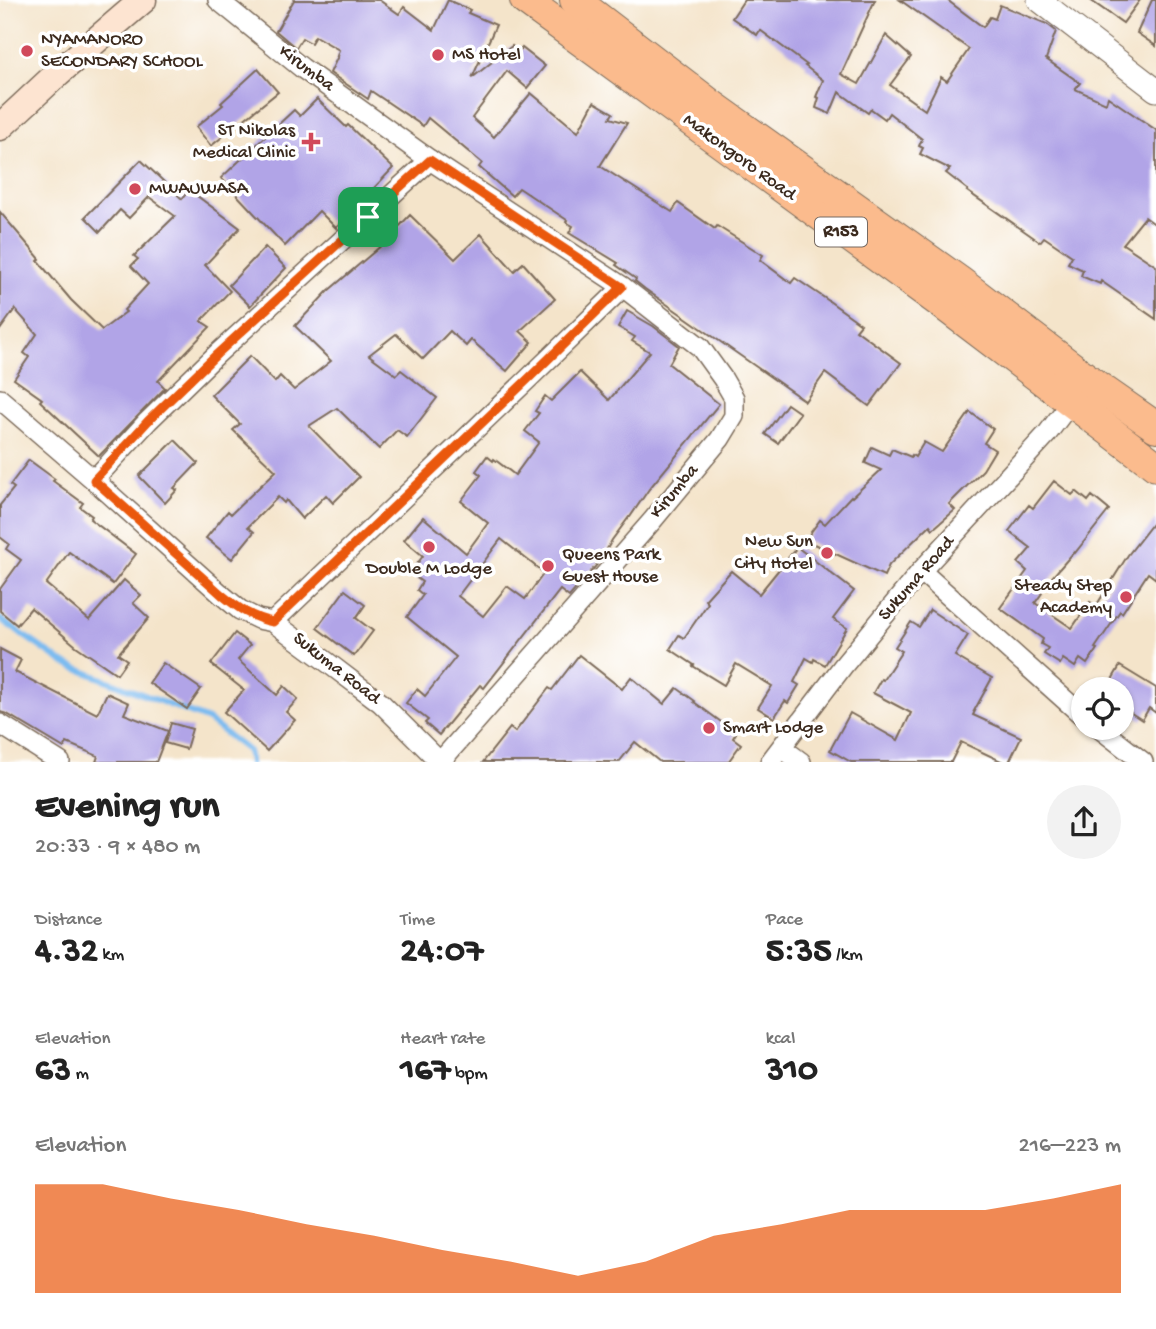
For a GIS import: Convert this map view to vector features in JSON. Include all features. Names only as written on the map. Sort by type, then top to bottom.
[{"type":"main road","points":[[0,127],[58,73],[144,0]]},
{"type":"main road","name":"Makongoro Road","points":[[525,0],[942,304],[1156,466]]},
{"type":"main road","name":"Makongoro Road","points":[[575,0],[709,103],[959,281],[1093,383],[1152,417]]},
{"type":"street","name":"Kirumba","points":[[218,0],[303,68],[430,160],[622,287],[701,347],[734,398],[734,416],[720,439],[652,521],[440,762]]},
{"type":"street","points":[[1039,0],[1156,90]]},
{"type":"street","points":[[94,480],[148,421],[217,354],[430,160]]},
{"type":"street","points":[[273,622],[622,287]]},
{"type":"street","name":"Sukuma Road","points":[[0,399],[240,610],[258,619],[273,622],[381,703],[440,762]]},
{"type":"street","name":"Sukuma Road","points":[[776,755],[843,666],[922,571],[1047,434],[1071,402]]},
{"type":"street","points":[[922,571],[1071,705]]},
{"type":"street","points":[[0,724],[60,762]]},
{"type":"street","points":[[1115,740],[1143,762]]},
{"type":"street","points":[[776,755],[801,762]]},
{"type":"building","points":[[294,0],[379,0],[399,14],[404,7],[434,30],[448,0],[470,10],[468,13],[496,25],[472,78],[512,46],[518,53],[522,48],[545,66],[527,88],[507,71],[472,118],[494,137],[531,93],[578,132],[594,102],[613,113],[610,118],[627,123],[600,166],[672,212],[678,203],[715,229],[717,226],[763,255],[760,260],[791,283],[795,278],[861,324],[856,330],[901,363],[869,406],[825,373],[805,401],[645,289],[616,265],[618,263],[569,233],[573,226],[566,222],[567,220],[519,188],[512,196],[479,167],[482,163],[428,118],[423,126],[371,91],[368,99],[330,73],[339,50],[315,36],[311,43],[302,38],[296,48],[276,31]]},
{"type":"building","points":[[744,0],[875,0],[841,74],[859,84],[886,35],[911,57],[890,85],[925,110],[941,77],[947,81],[969,49],[900,0],[947,0],[983,27],[990,17],[995,19],[1000,5],[1047,24],[1056,31],[1046,59],[1080,83],[1075,89],[1106,103],[1108,97],[1156,130],[1156,225],[1145,217],[1123,244],[1156,266],[1156,319],[1101,281],[1100,284],[1081,276],[1083,270],[1068,263],[1072,256],[1044,237],[1040,242],[967,191],[946,173],[950,169],[920,154],[923,148],[919,146],[922,139],[889,113],[885,119],[871,109],[868,113],[839,92],[830,114],[816,108],[819,98],[816,97],[823,80],[760,30],[757,35],[732,18]]},
{"type":"building","points":[[1090,0],[1140,0],[1123,23]]},
{"type":"building","points":[[1152,0],[1156,0],[1156,46],[1137,33]]},
{"type":"building","points":[[258,69],[278,92],[211,146],[196,127],[223,105],[221,103]]},
{"type":"building","points":[[317,99],[393,168],[336,228],[319,211],[285,246],[221,178],[294,110],[300,116]]},
{"type":"building","points":[[141,160],[182,199],[189,190],[240,228],[205,265],[230,291],[201,321],[210,327],[158,381],[165,388],[99,456],[40,401],[42,399],[14,379],[29,357],[24,353],[37,334],[15,309],[0,330],[0,212],[71,300],[102,330],[126,312],[124,310],[148,284],[131,266],[138,259],[134,256],[175,216],[149,197],[129,218],[120,210],[100,232],[85,217]]},
{"type":"building","points":[[410,215],[455,259],[481,234],[514,271],[523,263],[555,299],[520,331],[532,342],[507,371],[471,340],[466,346],[450,331],[423,359],[396,334],[369,355],[396,375],[401,370],[437,398],[407,437],[397,430],[379,449],[337,408],[309,426],[359,477],[333,503],[326,495],[302,519],[286,500],[284,503],[278,497],[248,527],[254,532],[232,559],[206,538],[228,511],[231,514],[276,471],[233,430],[240,424],[211,395],[250,356],[275,382],[280,376],[294,390],[331,361],[295,326],[328,291],[382,245]]},
{"type":"building","points":[[265,247],[286,268],[250,306],[229,285]]},
{"type":"building","points":[[627,311],[653,326],[679,346],[669,364],[719,404],[649,489],[594,568],[569,597],[560,590],[484,688],[480,685],[439,735],[425,723],[428,720],[406,703],[417,689],[425,696],[456,657],[407,617],[423,595],[417,590],[422,582],[410,573],[423,556],[404,540],[423,517],[466,553],[488,523],[461,501],[481,475],[476,471],[487,456],[515,475],[539,442],[525,431],[539,413],[535,411],[545,396],[551,401],[580,372],[609,400],[650,352],[632,341],[635,337],[618,327]],"holes":[[[501,539],[544,573],[525,599],[507,586],[483,616],[458,596]]]},
{"type":"building","points":[[787,404],[800,413],[778,443],[765,434]]},
{"type":"building","points":[[970,412],[993,429],[984,443],[995,450],[983,470],[949,504],[955,510],[933,529],[930,525],[889,565],[884,576],[805,540],[820,520],[825,524],[851,496],[881,470],[865,463],[872,447],[889,455],[892,449],[915,457],[924,442],[942,452]]},
{"type":"building","points":[[175,440],[198,463],[174,488],[177,490],[165,503],[139,476]]},
{"type":"building","points":[[29,460],[83,503],[80,507],[92,516],[90,519],[136,554],[113,584],[69,552],[46,584],[89,620],[124,580],[141,595],[133,603],[149,618],[118,654],[127,660],[117,674],[76,646],[31,608],[17,625],[0,611],[0,589],[21,560],[6,549],[9,544],[0,537],[0,505],[14,488],[10,485]]},
{"type":"building","points":[[1054,481],[1072,495],[1076,491],[1088,501],[1092,496],[1109,510],[1040,591],[1042,593],[1035,603],[1072,628],[1090,602],[1096,606],[1128,555],[1156,519],[1156,579],[1148,573],[1095,648],[1097,649],[1087,664],[1080,659],[1075,667],[1063,659],[1060,664],[1044,654],[1048,648],[1041,644],[1043,639],[1000,608],[1027,571],[1018,563],[1031,548],[1009,531],[1029,505],[1033,508]]},
{"type":"building","points":[[797,547],[854,591],[833,619],[847,628],[825,665],[806,658],[794,682],[799,685],[788,703],[785,701],[774,718],[758,708],[772,686],[736,664],[724,685],[670,649],[679,635],[684,638],[708,603],[705,600],[731,571],[759,594]]},
{"type":"building","points":[[345,590],[365,605],[356,618],[373,631],[354,656],[317,628]]},
{"type":"building","points":[[930,610],[968,635],[955,656],[992,678],[973,715],[1021,737],[1009,762],[1003,762],[961,742],[951,762],[851,762],[830,750],[850,713],[898,740],[911,713],[873,693],[902,651],[895,647],[911,622],[919,627]]},
{"type":"building","points":[[235,633],[250,645],[238,660],[277,695],[284,686],[298,699],[286,712],[295,720],[267,751],[224,712],[244,690],[211,664]]},
{"type":"building","points":[[0,649],[21,660],[15,672],[97,714],[107,693],[129,703],[124,714],[168,731],[156,762],[96,762],[98,756],[67,743],[64,748],[0,712]]},
{"type":"building","points":[[579,655],[622,689],[631,677],[664,704],[677,688],[736,733],[733,738],[741,744],[728,762],[660,762],[635,742],[619,762],[483,762],[510,728],[515,732]]},
{"type":"building","points":[[163,663],[201,689],[187,709],[149,683]]},
{"type":"building","points":[[1120,666],[1156,688],[1156,713],[1149,708],[1142,720],[1134,715],[1134,677],[1114,677]]},
{"type":"building","points":[[171,723],[192,729],[186,749],[165,743]]},
{"type":"waterway","points":[[0,619],[65,664],[208,720],[248,751],[250,762]]},
{"type":"place","name":"NYAMANORO SECONDARY SCHOOL","points":[[27,51]]},
{"type":"place","name":"MS Hotel","points":[[438,55]]},
{"type":"place","name":"ST Nikolas Medical Clinic","points":[[311,142]]},
{"type":"place","name":"MWAUWASA","points":[[135,189]]},
{"type":"place","name":"Double M Lodge","points":[[429,547]]},
{"type":"place","name":"New Sun City Hotel","points":[[827,553]]},
{"type":"place","name":"Queens Park Guest House","points":[[548,566]]},
{"type":"place","name":"Steady Step Academy","points":[[1126,597]]},
{"type":"place","name":"Smart Lodge","points":[[709,728]]},
{"type":"route","points":[[430,160],[622,287],[273,622],[258,619],[240,610],[222,595],[94,480],[148,421],[217,354],[368,217],[430,160]]}]
